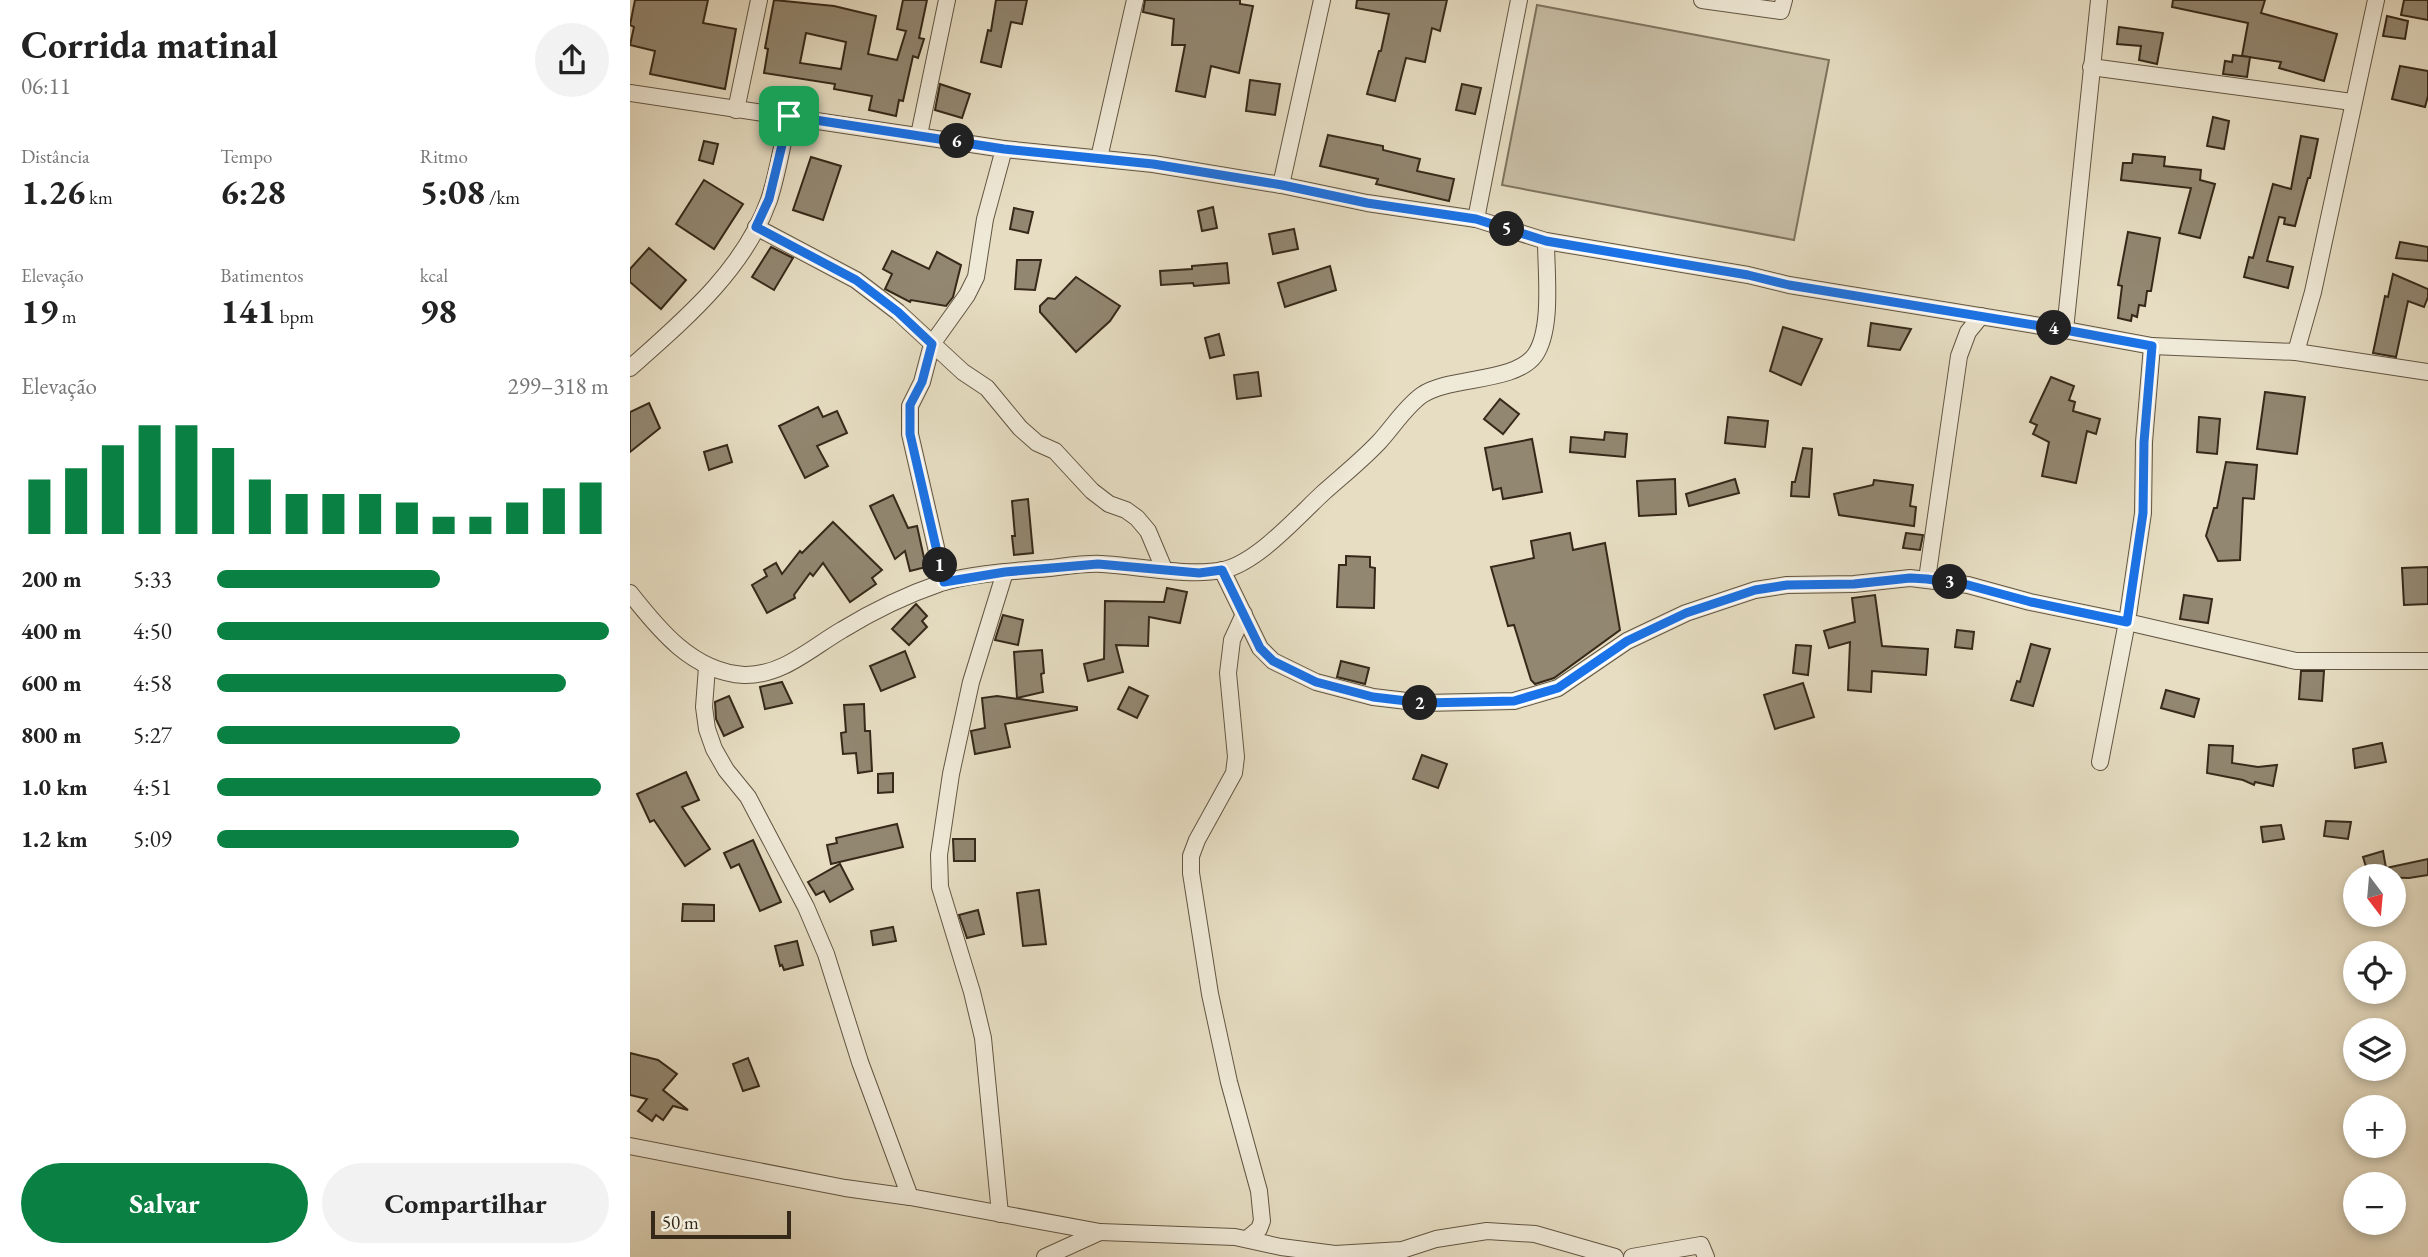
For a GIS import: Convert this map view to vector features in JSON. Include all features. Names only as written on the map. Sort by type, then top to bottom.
[{"type":"street","points":[[736,110],[759,0]]},
{"type":"street","points":[[919,135],[947,0]]},
{"type":"street","points":[[1099,158],[1135,0]]},
{"type":"street","points":[[1282,185],[1322,0]]},
{"type":"street","points":[[1476,219],[1519,0]]},
{"type":"street","points":[[1702,0],[1781,11],[1784,0]]},
{"type":"street","points":[[2065,330],[2099,0]]},
{"type":"street","points":[[2296,352],[2313,292],[2375,0]]},
{"type":"street","points":[[2091,67],[2352,102]]},
{"type":"street","points":[[630,93],[1004,149],[1153,164],[1282,185],[1367,203],[1476,219],[1546,241],[2152,346],[2296,352],[2428,372]]},
{"type":"street","points":[[630,368],[705,300],[734,263],[769,199],[789,116]]},
{"type":"street","points":[[944,582],[910,434],[910,405],[922,382],[932,344],[967,295],[976,277],[985,219],[1004,149]]},
{"type":"street","points":[[756,227],[856,280],[898,312],[963,372],[987,388],[1020,428],[1037,443],[1055,450],[1092,491],[1109,504],[1126,510],[1137,518],[1148,531],[1164,569]]},
{"type":"street","points":[[632,599],[683,652],[707,667],[745,675],[771,672],[806,654],[878,609],[944,582],[1005,572],[1098,564],[1199,573],[1236,566],[1283,531],[1360,463],[1406,409],[1423,394],[1447,385],[1500,374],[1533,358],[1541,343],[1546,318],[1546,241]]},
{"type":"street","points":[[1927,579],[1959,356],[1968,332],[1981,316]]},
{"type":"street","points":[[2100,762],[2127,622],[2143,513],[2144,442],[2152,346]]},
{"type":"street","points":[[1222,570],[1260,648],[1273,661],[1316,682],[1373,697],[1424,703],[1514,701],[1558,688],[1627,641],[1686,613],[1755,590],[1787,585],[1854,584],[1910,578],[1968,585],[2031,602],[2295,661],[2428,661]]},
{"type":"street","points":[[1000,1214],[983,1038],[940,887],[939,855],[951,775],[971,682],[1005,572]]},
{"type":"street","points":[[1244,614],[1232,640],[1228,673],[1236,757],[1234,774],[1197,840],[1191,856],[1191,873],[1210,994],[1259,1191],[1262,1221],[1259,1229],[1247,1239]]},
{"type":"street","points":[[707,667],[704,707],[713,748],[726,770],[748,797],[806,907],[826,954],[860,1062],[910,1197]]},
{"type":"street","points":[[630,1146],[845,1188],[910,1197],[1100,1232],[1235,1237],[1281,1247],[1335,1254],[1402,1250],[1436,1238],[1487,1231],[1535,1234],[1615,1257]]},
{"type":"street","points":[[1045,1257],[1100,1232]]},
{"type":"street","points":[[1632,1257],[1701,1245],[1706,1257]]},
{"type":"shaded area","points":[[1537,5],[1829,60],[1794,240],[1502,185]]},
{"type":"building","points":[[635,0],[708,0],[703,23],[736,29],[725,89],[650,74],[655,51],[630,45],[634,27],[630,25]]},
{"type":"building","points":[[774,0],[834,6],[876,16],[868,54],[897,60],[906,31],[897,29],[903,0],[927,0],[919,38],[924,39],[918,58],[913,56],[903,101],[899,100],[896,116],[869,110],[872,96],[834,89],[835,84],[764,73],[768,49],[765,48]],"holes":[[[806,33],[846,42],[841,69],[800,63]]]},
{"type":"building","points":[[996,0],[1027,0],[1022,24],[1011,22],[1001,67],[981,62],[988,30],[991,31]]},
{"type":"building","points":[[1145,0],[1240,0],[1240,4],[1253,6],[1239,73],[1211,66],[1205,97],[1176,91],[1185,45],[1172,45],[1174,19],[1143,12]]},
{"type":"building","points":[[1357,0],[1447,0],[1440,31],[1432,28],[1425,62],[1406,58],[1395,101],[1367,94],[1389,14],[1356,8]]},
{"type":"building","points":[[2173,0],[2265,0],[2261,13],[2337,34],[2324,81],[2279,68],[2281,62],[2242,56],[2248,23],[2172,7]]},
{"type":"building","points":[[2404,0],[2428,0],[2428,20],[2401,15]]},
{"type":"building","points":[[2387,16],[2408,21],[2405,39],[2383,36]]},
{"type":"building","points":[[2119,27],[2163,33],[2157,64],[2139,60],[2141,46],[2117,44]]},
{"type":"building","points":[[2233,55],[2250,57],[2247,77],[2223,74],[2225,61],[2232,62]]},
{"type":"building","points":[[2400,66],[2428,71],[2425,107],[2392,99]]},
{"type":"building","points":[[1250,80],[1280,84],[1275,115],[1246,111]]},
{"type":"building","points":[[940,84],[970,94],[962,118],[935,110]]},
{"type":"building","points":[[1462,84],[1481,88],[1475,114],[1456,110]]},
{"type":"building","points":[[2213,117],[2229,121],[2224,149],[2207,146]]},
{"type":"building","points":[[1328,135],[1383,146],[1383,150],[1420,159],[1417,171],[1454,179],[1449,201],[1376,184],[1378,179],[1320,166]]},
{"type":"building","points":[[2301,136],[2318,139],[2310,178],[2295,226],[2284,224],[2285,218],[2279,217],[2267,261],[2293,267],[2288,288],[2244,277],[2249,257],[2253,258],[2273,184],[2291,189]]},
{"type":"building","points":[[704,141],[718,144],[713,164],[699,160]]},
{"type":"building","points":[[2133,154],[2165,157],[2164,166],[2201,170],[2200,180],[2215,184],[2200,238],[2179,233],[2191,188],[2121,180],[2123,163],[2132,163]]},
{"type":"building","points":[[811,157],[841,166],[823,220],[793,210]]},
{"type":"building","points":[[704,180],[743,204],[714,249],[676,224]]},
{"type":"building","points":[[1213,207],[1217,228],[1202,231],[1198,211]]},
{"type":"building","points":[[1014,208],[1033,212],[1028,233],[1010,229]]},
{"type":"building","points":[[1294,229],[1298,249],[1273,254],[1269,234]]},
{"type":"building","points":[[2128,232],[2160,238],[2151,291],[2147,291],[2145,306],[2139,305],[2137,317],[2132,315],[2131,321],[2118,318],[2122,286],[2118,285]]},
{"type":"building","points":[[2400,242],[2428,247],[2428,261],[2396,258]]},
{"type":"building","points":[[771,247],[793,258],[774,290],[752,277]]},
{"type":"building","points":[[649,248],[686,280],[661,309],[630,282],[630,269]]},
{"type":"building","points":[[892,251],[929,269],[937,252],[961,265],[953,297],[946,306],[910,302],[885,289],[892,274],[883,269]]},
{"type":"building","points":[[1017,260],[1041,260],[1035,290],[1015,289]]},
{"type":"building","points":[[1227,263],[1229,283],[1161,285],[1160,271]]},
{"type":"building","points":[[1330,266],[1336,290],[1285,307],[1278,283]]},
{"type":"building","points":[[2393,274],[2428,289],[2424,307],[2408,301],[2396,357],[2373,353],[2385,296],[2388,297]]},
{"type":"building","points":[[1076,277],[1120,306],[1110,321],[1076,352],[1040,312],[1040,306],[1048,298],[1055,299]]},
{"type":"building","points":[[1871,323],[1911,329],[1900,350],[1868,346]]},
{"type":"building","points":[[1783,327],[1822,339],[1801,385],[1770,371]]},
{"type":"building","points":[[1219,334],[1224,355],[1210,358],[1205,338]]},
{"type":"building","points":[[1258,372],[1261,396],[1237,399],[1234,375]]},
{"type":"building","points":[[2051,377],[2074,386],[2069,400],[2075,402],[2073,411],[2100,419],[2096,434],[2087,431],[2076,483],[2042,476],[2049,442],[2033,434],[2037,425],[2030,422]]},
{"type":"building","points":[[2265,392],[2305,397],[2297,454],[2257,449]]},
{"type":"building","points":[[1500,399],[1519,414],[1503,434],[1484,419]]},
{"type":"building","points":[[649,403],[660,428],[630,452],[630,412]]},
{"type":"building","points":[[818,407],[823,417],[837,411],[847,433],[817,446],[828,466],[805,478],[779,426]]},
{"type":"building","points":[[1728,417],[1768,421],[1765,447],[1725,443]]},
{"type":"building","points":[[2199,417],[2220,419],[2217,454],[2197,452]]},
{"type":"building","points":[[1605,432],[1627,434],[1625,457],[1570,452],[1571,437],[1604,440]]},
{"type":"building","points":[[1532,439],[1542,492],[1503,499],[1501,488],[1493,490],[1485,448]]},
{"type":"building","points":[[727,445],[732,462],[709,470],[704,452]]},
{"type":"building","points":[[1803,448],[1812,449],[1809,497],[1791,496],[1792,482],[1795,482]]},
{"type":"building","points":[[2226,462],[2257,465],[2254,499],[2243,498],[2240,560],[2218,561],[2206,536],[2214,508],[2217,508]]},
{"type":"building","points":[[1675,479],[1676,514],[1639,516],[1637,481]]},
{"type":"building","points":[[1735,479],[1739,493],[1689,506],[1686,494]]},
{"type":"building","points":[[1874,480],[1913,485],[1910,506],[1916,507],[1914,526],[1839,515],[1834,494],[1873,485]]},
{"type":"building","points":[[893,495],[908,528],[917,526],[926,567],[910,571],[905,551],[895,559],[870,506]]},
{"type":"building","points":[[1028,499],[1033,553],[1014,555],[1012,501]]},
{"type":"building","points":[[833,522],[882,570],[872,578],[876,584],[850,602],[823,563],[813,576],[810,573],[794,595],[795,598],[767,613],[752,585],[767,576],[764,570],[776,563],[782,574],[800,551],[802,553]]},
{"type":"building","points":[[1570,533],[1573,550],[1605,543],[1620,630],[1554,678],[1535,684],[1531,680],[1514,625],[1508,626],[1491,567],[1534,558],[1531,541]]},
{"type":"building","points":[[1906,533],[1923,535],[1920,550],[1903,548]]},
{"type":"building","points":[[1346,556],[1370,557],[1370,567],[1375,568],[1374,608],[1337,607],[1339,565],[1346,565]]},
{"type":"building","points":[[2428,567],[2428,604],[2404,605],[2402,568]]},
{"type":"building","points":[[1167,588],[1187,592],[1180,623],[1149,617],[1148,646],[1116,645],[1123,672],[1088,681],[1084,664],[1104,659],[1105,601],[1164,602]]},
{"type":"building","points":[[1875,595],[1882,646],[1928,649],[1926,675],[1872,671],[1871,692],[1848,690],[1850,642],[1829,648],[1824,631],[1855,622],[1852,598]]},
{"type":"building","points":[[2184,595],[2212,599],[2208,623],[2180,619]]},
{"type":"building","points":[[916,604],[927,616],[922,621],[927,627],[909,645],[892,629]]},
{"type":"building","points":[[1003,615],[1023,620],[1018,645],[995,640]]},
{"type":"building","points":[[1957,630],[1974,632],[1972,649],[1955,647]]},
{"type":"building","points":[[2031,644],[2050,649],[2033,706],[2011,700],[2017,681],[2020,682]]},
{"type":"building","points":[[1796,645],[1811,646],[1808,675],[1793,673]]},
{"type":"building","points":[[1042,650],[1043,692],[1017,698],[1014,652]]},
{"type":"building","points":[[905,651],[915,677],[881,691],[870,666]]},
{"type":"building","points":[[1341,661],[1369,668],[1365,684],[1337,677]]},
{"type":"building","points":[[2301,671],[2324,671],[2322,701],[2299,699]]},
{"type":"building","points":[[782,682],[792,703],[765,709],[760,687]]},
{"type":"building","points":[[1803,683],[1814,717],[1775,729],[1764,695]]},
{"type":"building","points":[[1129,687],[1148,696],[1137,718],[1118,709]]},
{"type":"building","points":[[2166,690],[2199,699],[2194,717],[2161,708]]},
{"type":"building","points":[[729,696],[743,727],[724,736],[716,719],[715,702]]},
{"type":"building","points":[[997,696],[1077,707],[1077,710],[1005,724],[1010,747],[975,754],[971,731],[985,728],[982,698]]},
{"type":"building","points":[[864,704],[865,731],[870,731],[872,771],[858,773],[856,753],[843,754],[841,733],[846,732],[844,705]]},
{"type":"building","points":[[2382,743],[2386,762],[2355,768],[2353,749]]},
{"type":"building","points":[[2209,745],[2233,746],[2232,763],[2258,767],[2277,765],[2273,786],[2255,782],[2254,785],[2243,780],[2207,773]]},
{"type":"building","points":[[1422,755],[1447,764],[1438,788],[1413,779]]},
{"type":"building","points":[[686,772],[699,800],[682,807],[710,849],[685,866],[654,820],[650,822],[637,794]]},
{"type":"building","points":[[893,773],[893,792],[878,793],[878,774]]},
{"type":"building","points":[[2326,821],[2351,822],[2348,839],[2324,836]]},
{"type":"building","points":[[897,824],[903,847],[831,864],[827,845],[837,843],[836,838]]},
{"type":"building","points":[[2281,825],[2284,839],[2263,842],[2261,827]]},
{"type":"building","points":[[953,839],[975,839],[975,861],[954,861]]},
{"type":"building","points":[[753,840],[781,902],[760,911],[739,864],[731,868],[724,853]]},
{"type":"building","points":[[2383,851],[2385,864],[2365,864],[2363,857]]},
{"type":"building","points":[[2428,859],[2428,875],[2406,878],[2405,864]]},
{"type":"building","points":[[840,864],[853,889],[830,902],[824,891],[816,895],[808,882]]},
{"type":"building","points":[[1039,890],[1046,944],[1023,946],[1017,893]]},
{"type":"building","points":[[683,904],[714,905],[714,921],[682,921]]},
{"type":"building","points":[[978,910],[984,934],[967,938],[959,915]]},
{"type":"building","points":[[893,927],[896,941],[873,945],[871,931]]},
{"type":"building","points":[[797,941],[803,965],[784,970],[782,965],[780,966],[775,946]]},
{"type":"building","points":[[630,1053],[658,1060],[677,1074],[663,1090],[688,1110],[673,1106],[663,1120],[656,1115],[652,1121],[638,1111],[647,1099],[630,1095]]},
{"type":"building","points":[[748,1058],[759,1086],[743,1091],[733,1064]]},
{"type":"route","points":[[789,116],[1004,149],[1153,164],[1282,185],[1367,203],[1476,219],[1546,241],[1594,250],[2152,346],[2144,442],[2143,513],[2127,622],[2031,602],[1968,585],[1927,579],[1787,585],[1755,590],[1686,613],[1627,641],[1558,688],[1514,701],[1424,703],[1373,697],[1316,682],[1273,661],[1260,648],[1222,570],[1199,573],[1098,564],[1005,572],[944,582],[910,434],[910,405],[922,382],[932,344],[898,312],[856,280],[756,227],[769,199],[789,116]]}]
